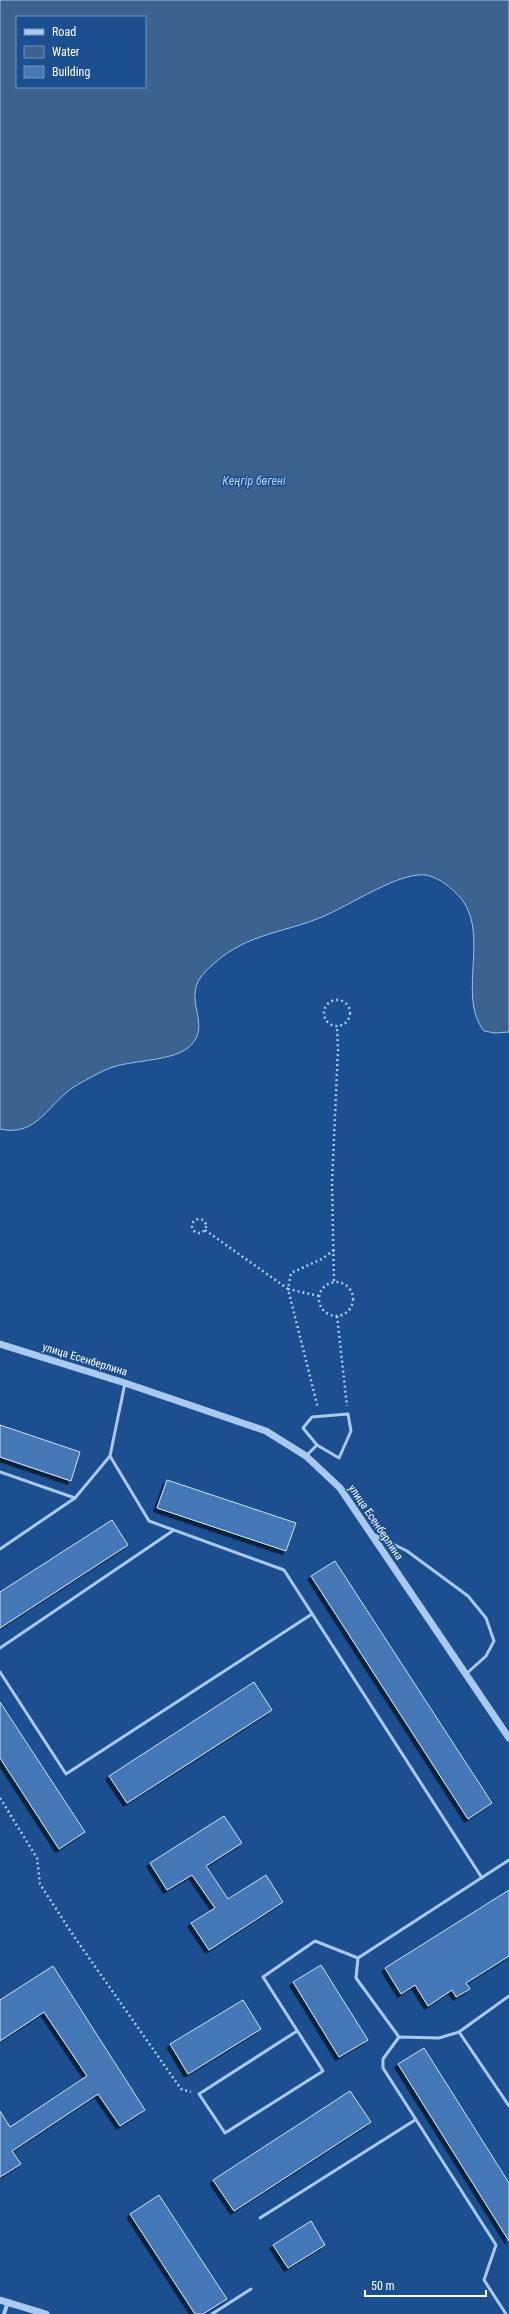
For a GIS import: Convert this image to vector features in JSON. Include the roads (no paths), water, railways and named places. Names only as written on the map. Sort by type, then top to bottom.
[{"type":"street","name":"улица Есенберлина","points":[[0,1344],[125,1383],[266,1431],[306,1456],[340,1488],[509,1739]]},
{"type":"street","points":[[0,2300],[46,2314]]},
{"type":"street","points":[[4,2314],[8,2302]]},
{"type":"lane","points":[[0,1549],[75,1498],[110,1456],[125,1383]]},
{"type":"lane","points":[[348,1414],[351,1431],[339,1458],[317,1445],[303,1428],[312,1416],[348,1414]]},
{"type":"lane","points":[[306,1456],[317,1445]]},
{"type":"lane","points":[[110,1456],[149,1521],[284,1570],[482,1878]]},
{"type":"lane","points":[[0,1472],[75,1498]]},
{"type":"lane","points":[[0,1648],[174,1530]]},
{"type":"lane","points":[[370,1532],[407,1551],[468,1596],[486,1618],[494,1641],[486,1656],[465,1675]]},
{"type":"lane","points":[[0,1672],[66,1774],[312,1614]]},
{"type":"lane","points":[[358,1958],[509,1860]]},
{"type":"lane","points":[[297,2031],[199,2094],[225,2133],[323,2071],[263,1977],[315,1941],[358,1958]]},
{"type":"lane","points":[[358,1958],[356,1978],[399,2037]]},
{"type":"lane","points":[[399,2037],[439,2038],[459,2032],[509,1996]]},
{"type":"lane","points":[[459,2032],[509,2106]]},
{"type":"lane","points":[[399,2037],[383,2059],[383,2068],[496,2245],[484,2280],[506,2314]]},
{"type":"lane","points":[[260,2218],[415,2120]]},
{"type":"lane","points":[[212,2314],[251,2289]]},
{"type":"water","name":"Кеңгір бөгені","points":[[0,0],[509,0],[509,1032],[495,1033],[484,1031],[476,1016],[472,981],[474,943],[472,924],[467,908],[456,893],[434,877],[418,875],[407,877],[383,886],[322,917],[261,936],[234,949],[206,971],[198,981],[195,991],[195,1001],[199,1029],[196,1038],[189,1047],[182,1052],[163,1058],[122,1065],[104,1071],[67,1092],[34,1123],[24,1128],[13,1130],[0,1129]]}]
